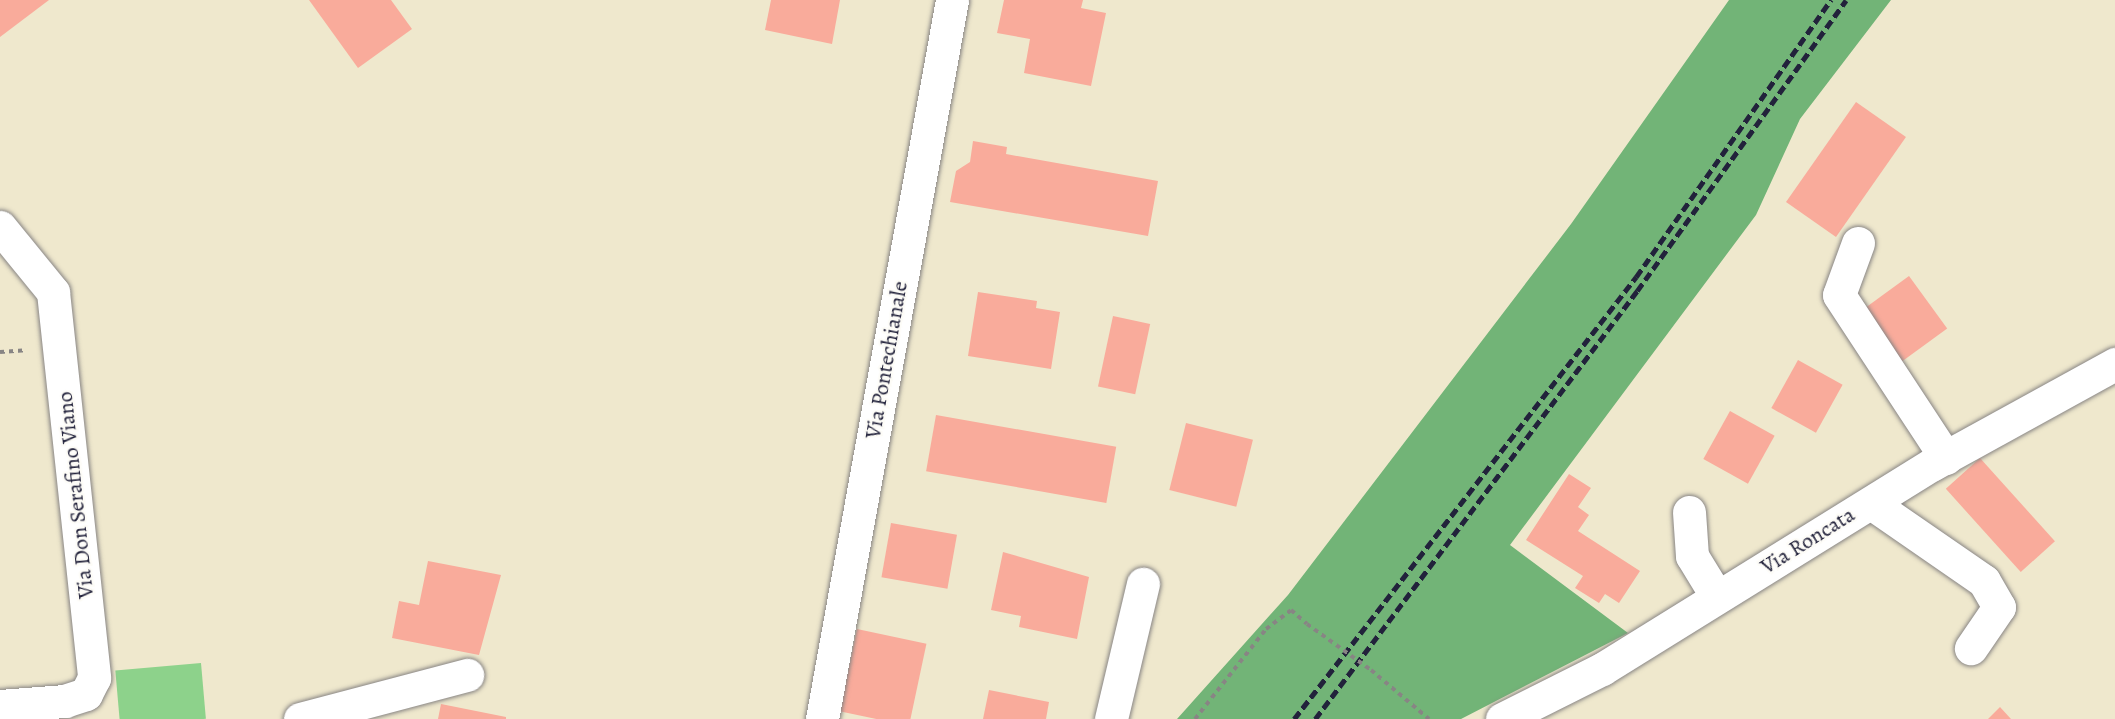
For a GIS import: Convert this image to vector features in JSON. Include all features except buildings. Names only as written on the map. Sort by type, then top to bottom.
[{"type":"street","name":"Via Pontechianale","points":[[822,719],[952,0]]},
{"type":"street","name":"Via Don Serafino Viano","points":[[0,227],[53,292],[94,678],[86,694],[64,700],[0,706]]},
{"type":"street","points":[[1858,243],[1839,296],[1946,458]]},
{"type":"street","name":"Via Roncata","points":[[1517,716],[1602,669],[1946,458],[2115,364]]},
{"type":"street","points":[[1871,503],[1984,581],[1999,607],[1971,648]]},
{"type":"street","points":[[1689,512],[1692,556],[1718,597]]},
{"type":"street","points":[[1111,719],[1143,584]]},
{"type":"street","points":[[300,719],[467,675]]},
{"type":"path","points":[[1195,719],[1266,629],[1291,610],[1371,670],[1429,719]]},
{"type":"green space","points":[[1729,0],[1891,0],[1800,119],[1756,215],[1510,545],[1628,633],[1461,719],[1177,719],[1288,595],[1571,224]]},
{"type":"green space","points":[[201,663],[206,719],[120,719],[115,670]]},
{"type":"railway","points":[[1294,719],[1636,277],[1831,0]]},
{"type":"railway","points":[[1315,719],[1637,291],[1846,0]]}]
